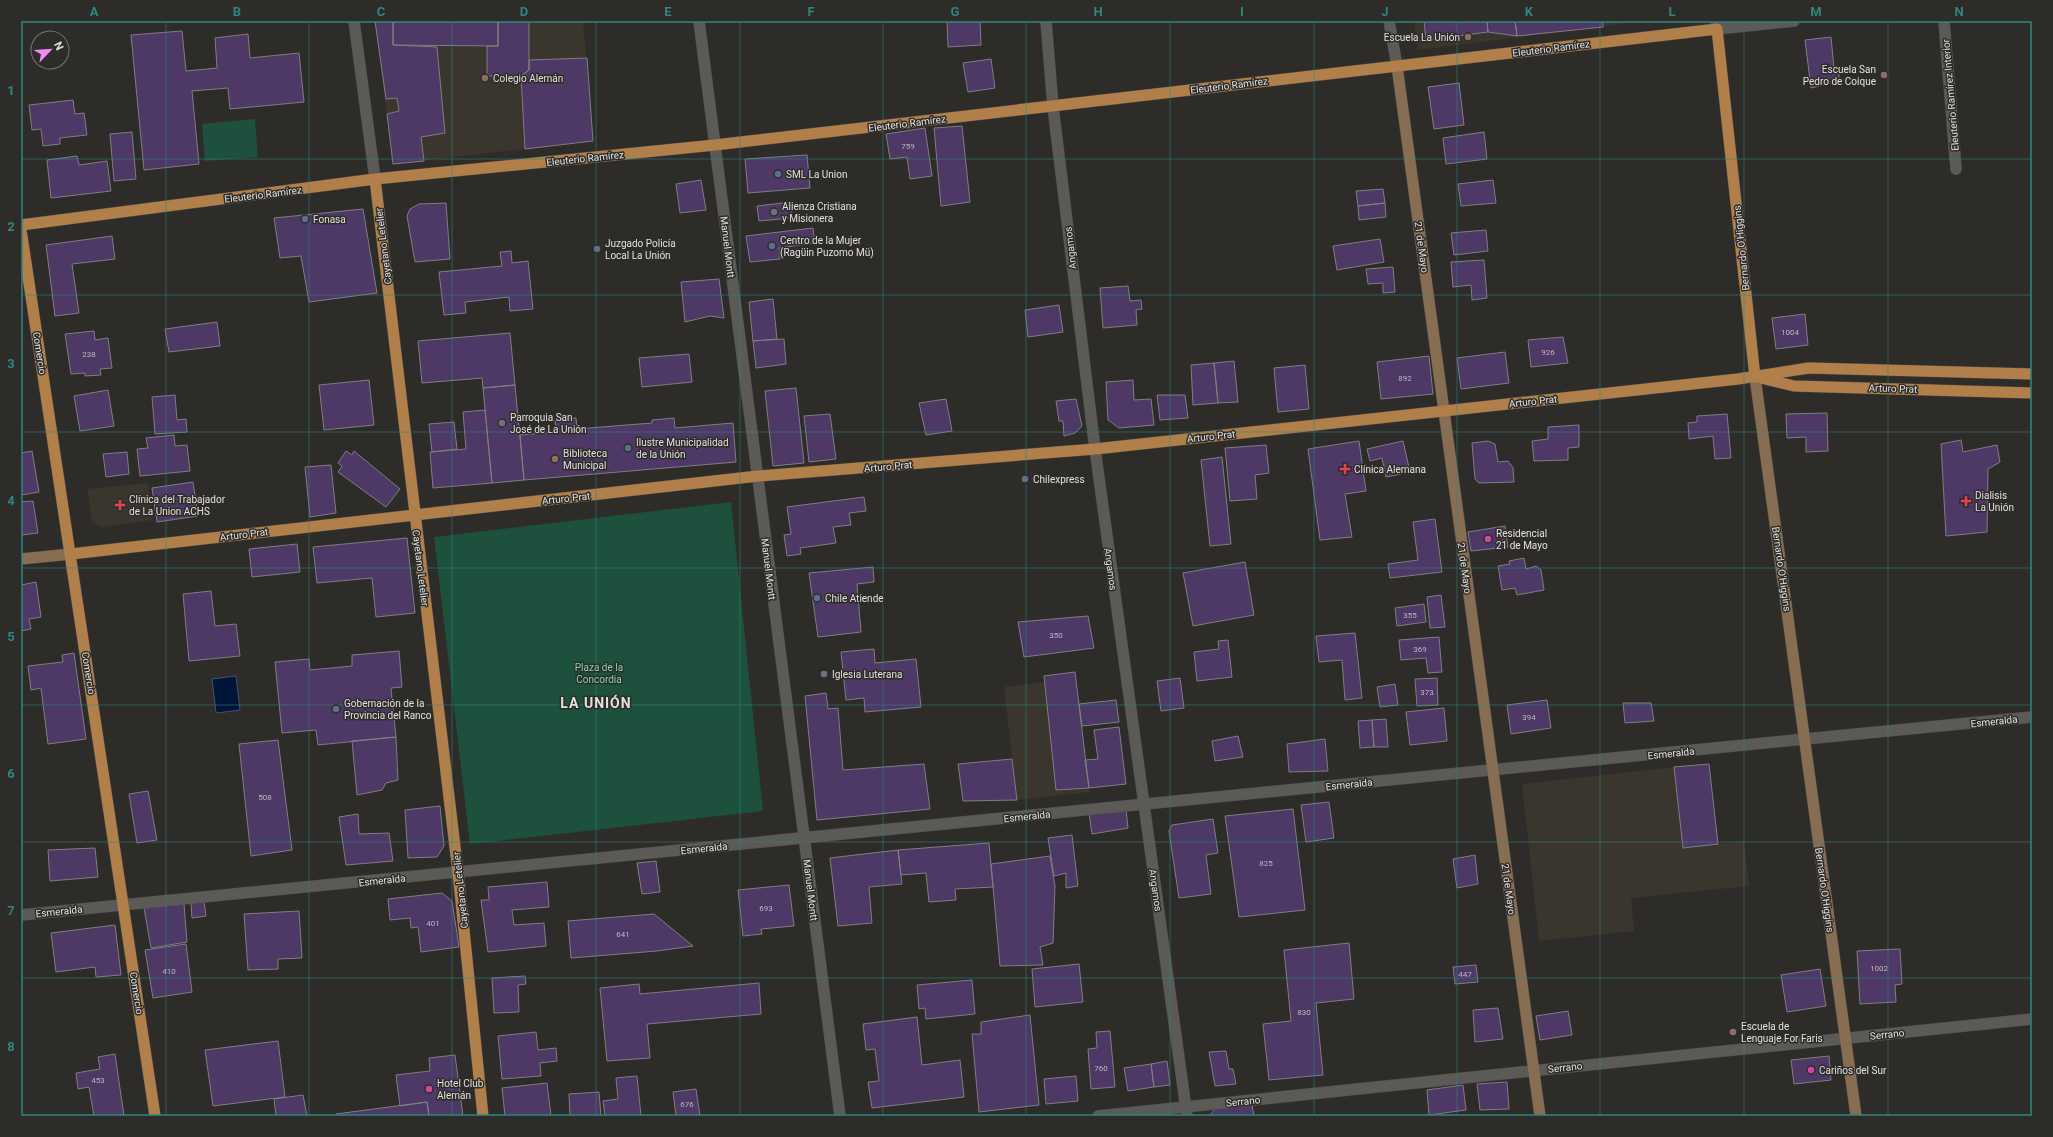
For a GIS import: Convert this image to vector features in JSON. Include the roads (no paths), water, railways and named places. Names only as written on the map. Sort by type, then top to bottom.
[{"type":"main road","name":"Eleuterio Ramírez","points":[[21,225],[375,179],[715,145],[1053,107],[1397,66],[1717,25]]},
{"type":"main road","name":"Bernardo O'Higgins","points":[[1717,25],[1755,377],[1856,1116]]},
{"type":"main road","name":"21 de Mayo","points":[[1397,66],[1540,1116]]},
{"type":"main road","name":"Cayetano Letelier","points":[[375,179],[458,872],[483,1116]]},
{"type":"main road","name":"Comercio","points":[[21,230],[155,1116]]},
{"type":"main road","name":"Arturo Prat","points":[[21,559],[758,476],[1095,449],[1755,377],[1809,368],[2032,374]]},
{"type":"main road","name":"Arturo Prat","points":[[1755,377],[1794,386],[2032,393]]},
{"type":"street","name":"Cayetano Letelier","points":[[354,21],[375,179]]},
{"type":"street","name":"Manuel Montt","points":[[699,21],[840,1116]]},
{"type":"street","name":"Angamos","points":[[1046,21],[1053,107],[1095,449],[1187,1112]]},
{"type":"street","name":"21 de Mayo","points":[[1389,21],[1397,66]]},
{"type":"street","name":"Eleuterio Ramírez","points":[[1717,25],[1794,21]]},
{"type":"street","name":"Eleuterio Ramírez Interior","points":[[1944,21],[1956,169]]},
{"type":"street","name":"Esmeralda","points":[[21,915],[2032,717]]},
{"type":"street","name":"Serrano","points":[[1098,1116],[1187,1112],[1534,1070],[2032,1019]]},
{"type":"water","points":[[236,676],[240,710],[216,713],[212,679]]},
{"type":"place","name":"Escuela La Unión","points":[[1468,37]]},
{"type":"place","name":"Escuela San Pedro de Coique","points":[[1884,75]]},
{"type":"place","name":"Colegio Alemán","points":[[485,78]]},
{"type":"place","name":"SML La Union","points":[[778,174]]},
{"type":"place","name":"Alienza Cristiana y Misionera","points":[[774,212]]},
{"type":"place","name":"Fonasa","points":[[305,219]]},
{"type":"place","name":"Centro de la Mujer (Ragüin Puzomo Mü)","points":[[772,246]]},
{"type":"place","name":"Juzgado Policía Local La Unión","points":[[597,249]]},
{"type":"place","name":"Parroquia San José de La Unión","points":[[502,423]]},
{"type":"place","name":"Ilustre Municipalidad de la Unión","points":[[628,448]]},
{"type":"place","name":"Biblioteca Municipal","points":[[555,459]]},
{"type":"place","name":"Clínica Alemana","points":[[1345,469]]},
{"type":"place","name":"Chilexpress","points":[[1025,479]]},
{"type":"place","name":"Dialisis La Unión","points":[[1966,501]]},
{"type":"place","name":"Clínica del Trabajador de La Union ACHS","points":[[120,505]]},
{"type":"place","name":"Residencial 21 de Mayo","points":[[1488,539]]},
{"type":"place","name":"Chile Atiende","points":[[817,598]]},
{"type":"place","name":"Iglesia Luterana","points":[[824,674]]},
{"type":"place","name":"Gobernación de la Provincia del Ranco","points":[[336,709]]},
{"type":"place","name":"Escuela de Lenguaje For Faris","points":[[1733,1032]]},
{"type":"place","name":"Cariños del Sur","points":[[1811,1070]]},
{"type":"place","name":"Hotel Club Alemán","points":[[429,1089]]},
{"type":"district","name":"LA UNIÓN","points":[[596,703]]},
{"type":"park label","name":"Plaza de la Concordia","points":[[599,672]]}]
